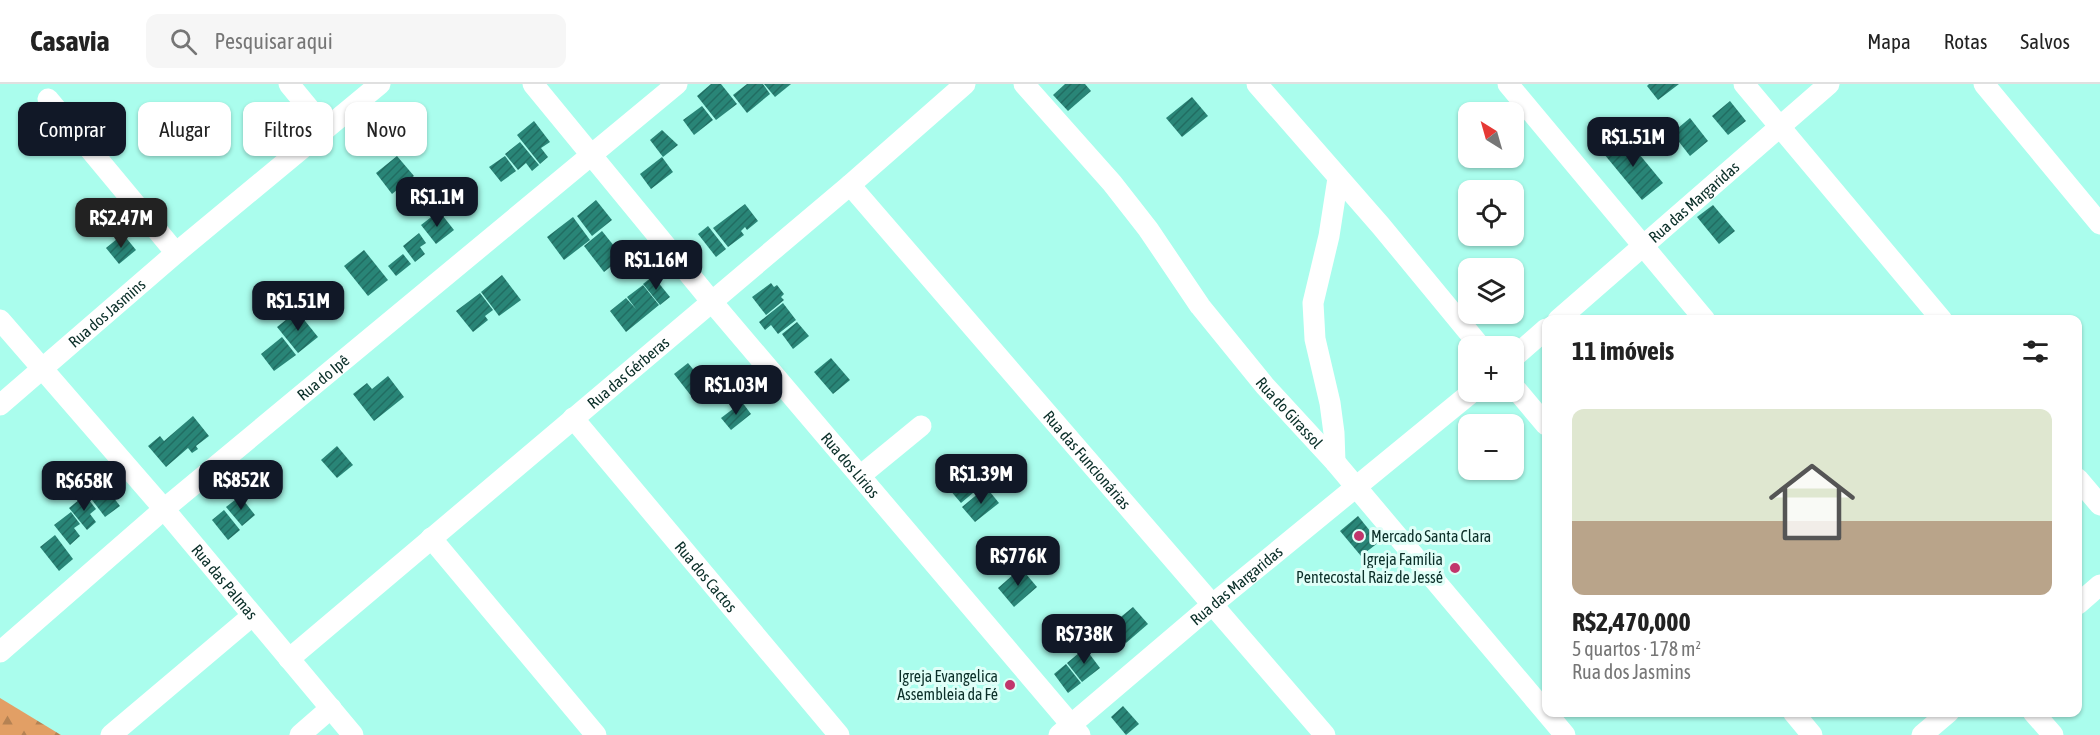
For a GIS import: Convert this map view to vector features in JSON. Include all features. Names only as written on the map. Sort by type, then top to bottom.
[{"type":"street","points":[[289,84],[304,102]]},
{"type":"street","name":"Rua dos Jasmins","points":[[333,123],[380,84]]},
{"type":"street","name":"Rua dos Lírios","points":[[533,84],[1070,732]]},
{"type":"street","name":"Rua do Ipê","points":[[0,652],[164,509],[677,84]]},
{"type":"street","name":"Rua das Gérberas","points":[[290,659],[850,185],[965,84]]},
{"type":"street","name":"Rua do Girassol","points":[[1024,84],[1112,183],[1148,229],[1200,306],[1265,386],[1335,462],[1542,709]]},
{"type":"street","points":[[1257,84],[1381,226],[1472,336]]},
{"type":"street","points":[[1508,84],[1701,315]]},
{"type":"street","points":[[1744,84],[1938,315]]},
{"type":"street","name":"Rua das Margaridas","points":[[1564,315],[1645,246],[1778,126],[1829,84]]},
{"type":"street","points":[[1984,84],[2100,224]]},
{"type":"street","points":[[48,99],[176,252]]},
{"type":"street","name":"Rua dos Jasmins","points":[[0,405],[176,252],[293,156]]},
{"type":"street","points":[[1335,462],[1335,433],[1315,339],[1313,303],[1329,236],[1338,178]]},
{"type":"street","name":"Rua das Funcionárias","points":[[850,185],[1325,735]]},
{"type":"street","name":"Rua das Palmas","points":[[0,320],[164,509],[353,735]]},
{"type":"street","points":[[1524,348],[1542,332]]},
{"type":"street","points":[[1524,399],[1542,420]]},
{"type":"street","name":"Rua das Margaridas","points":[[1070,732],[1213,604],[1460,402]]},
{"type":"street","name":"Rua dos Cactos","points":[[573,418],[839,735]]},
{"type":"street","points":[[860,476],[921,426]]},
{"type":"street","points":[[2082,484],[2100,505]]},
{"type":"street","points":[[431,538],[596,735]]},
{"type":"street","points":[[2082,601],[2100,585]]},
{"type":"street","points":[[111,735],[252,616]]},
{"type":"street","points":[[300,735],[331,708]]},
{"type":"street","name":"Rua do Girassol","points":[[1549,717],[1564,735]]},
{"type":"street","points":[[1797,717],[1812,735]]},
{"type":"street","points":[[1922,735],[1943,717]]},
{"type":"street","points":[[2037,717],[2053,735]]},
{"type":"green space","points":[[0,698],[61,735],[0,735]]},
{"type":"building","points":[[711,84],[721,84],[737,104],[716,120],[697,96]]},
{"type":"building","points":[[747,84],[763,84],[770,94],[747,113],[733,95]]},
{"type":"building","points":[[764,84],[791,84],[775,97]]},
{"type":"building","points":[[1065,84],[1085,84],[1091,91],[1068,111],[1053,95]]},
{"type":"building","points":[[1649,84],[1679,84],[1658,100],[1647,86]]},
{"type":"building","points":[[1192,97],[1208,116],[1182,137],[1166,118]]},
{"type":"building","points":[[1730,101],[1746,121],[1728,135],[1712,116]]},
{"type":"building","points":[[702,106],[713,120],[694,135],[683,120]]},
{"type":"building","points":[[1690,118],[1708,141],[1690,156],[1672,133]]},
{"type":"building","points":[[534,121],[550,142],[541,148],[548,157],[540,164],[517,135]]},
{"type":"building","points":[[662,130],[678,145],[663,157],[650,140]]},
{"type":"building","points":[[1625,137],[1663,183],[1642,200],[1604,154]]},
{"type":"building","points":[[520,142],[539,165],[532,171],[526,163],[518,170],[505,154]]},
{"type":"building","points":[[397,156],[414,176],[392,194],[376,173]]},
{"type":"building","points":[[505,156],[516,171],[501,182],[489,167]]},
{"type":"building","points":[[662,157],[673,172],[651,189],[640,174]]},
{"type":"building","points":[[596,200],[612,220],[592,236],[577,216]]},
{"type":"building","points":[[745,204],[758,221],[747,230],[745,227],[741,231],[744,235],[728,247],[713,228]]},
{"type":"building","points":[[1713,205],[1735,231],[1719,244],[1697,217]]},
{"type":"building","points":[[439,211],[454,230],[436,244],[421,225]]},
{"type":"building","points":[[573,217],[590,240],[564,260],[547,237]]},
{"type":"building","points":[[708,226],[726,249],[716,257],[698,234]]},
{"type":"building","points":[[602,231],[623,257],[604,272],[584,246]]},
{"type":"building","points":[[419,233],[426,243],[420,247],[425,254],[415,262],[403,246]]},
{"type":"building","points":[[123,234],[136,250],[119,264],[106,248]]},
{"type":"building","points":[[364,250],[388,280],[368,296],[344,266]]},
{"type":"building","points":[[403,254],[411,264],[396,276],[388,266]]},
{"type":"building","points":[[502,275],[521,300],[499,316],[481,292]]},
{"type":"building","points":[[653,276],[670,297],[660,305],[643,284]]},
{"type":"building","points":[[771,283],[774,287],[777,285],[784,294],[781,297],[784,300],[766,315],[752,297]]},
{"type":"building","points":[[643,285],[659,305],[626,332],[610,311],[626,298],[636,309],[627,297]]},
{"type":"building","points":[[480,293],[493,310],[485,316],[488,320],[473,332],[456,311]]},
{"type":"building","points":[[783,303],[796,320],[778,334],[771,325],[765,330],[759,322]]},
{"type":"building","points":[[297,311],[318,337],[298,353],[277,327]]},
{"type":"building","points":[[797,322],[809,336],[793,349],[782,334]]},
{"type":"building","points":[[282,337],[296,355],[274,371],[261,354]]},
{"type":"building","points":[[831,358],[850,380],[833,394],[814,372]]},
{"type":"building","points":[[688,363],[706,385],[692,397],[674,374]]},
{"type":"building","points":[[388,376],[404,397],[374,421],[353,394],[367,383],[372,389]]},
{"type":"building","points":[[742,402],[751,414],[731,430],[721,418]]},
{"type":"building","points":[[193,416],[209,436],[196,446],[198,449],[192,453],[188,448],[166,467],[148,446],[160,436],[164,441]]},
{"type":"building","points":[[337,446],[353,465],[337,478],[321,460]]},
{"type":"building","points":[[962,466],[980,487],[961,503],[943,482]]},
{"type":"building","points":[[104,485],[120,506],[105,517],[89,496]]},
{"type":"building","points":[[986,487],[999,503],[975,522],[962,507]]},
{"type":"building","points":[[85,495],[96,509],[90,514],[96,522],[87,530],[69,508]]},
{"type":"building","points":[[240,496],[255,515],[242,526],[226,507]]},
{"type":"building","points":[[224,510],[240,530],[228,540],[212,520]]},
{"type":"building","points":[[71,512],[80,524],[74,528],[80,536],[70,545],[54,525]]},
{"type":"building","name":"Mercado Santa Clara","points":[[1358,516],[1379,542],[1361,556],[1340,531]]},
{"type":"building","points":[[55,535],[73,559],[59,571],[40,547]]},
{"type":"building","points":[[1021,568],[1037,587],[1014,607],[998,588]]},
{"type":"building","points":[[1133,607],[1148,624],[1126,643],[1111,625]]},
{"type":"building","points":[[1085,648],[1100,668],[1082,682],[1067,663]]},
{"type":"building","points":[[1066,664],[1081,683],[1068,693],[1054,674]]},
{"type":"building","points":[[1123,706],[1139,724],[1126,735],[1111,717]]},
{"type":"place","name":"Mercado Santa Clara","points":[[1359,536]]},
{"type":"place","name":"Igreja Família Pentecostal Raiz de Jessé","points":[[1455,568]]},
{"type":"place","name":"Igreja Evangelica Assembleia da Fé","points":[[1010,685]]}]
